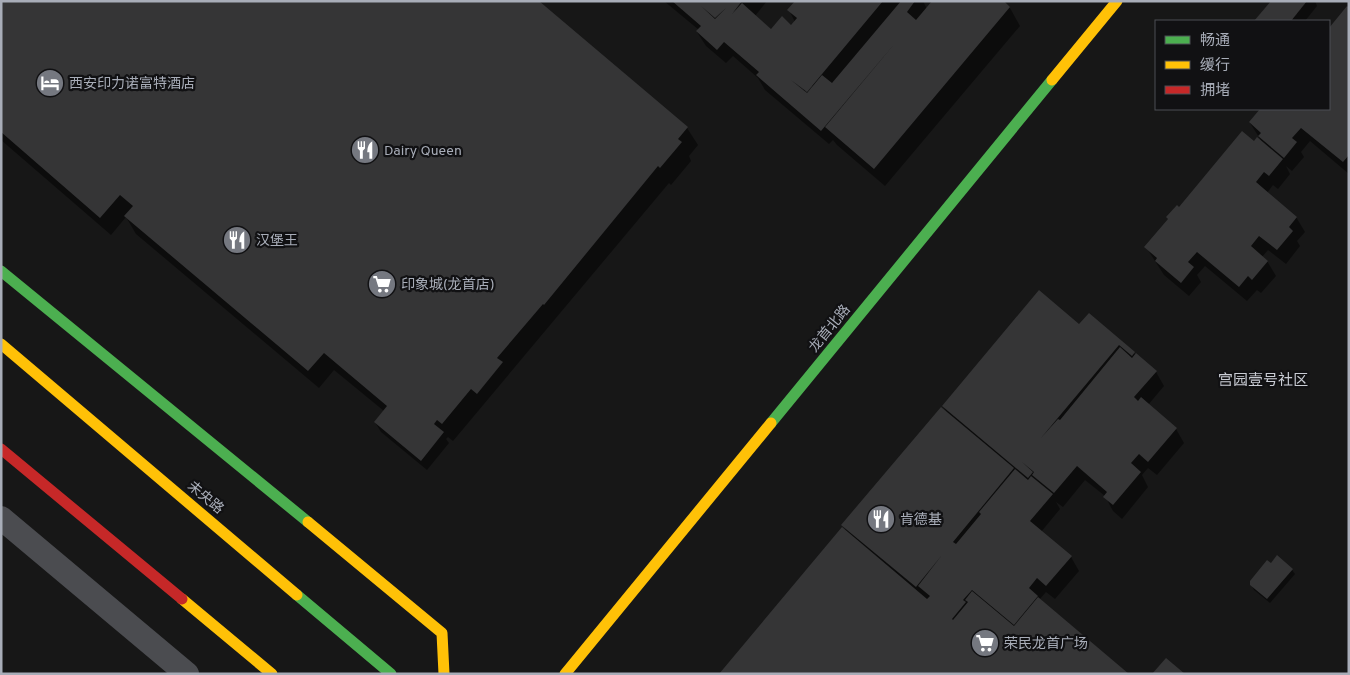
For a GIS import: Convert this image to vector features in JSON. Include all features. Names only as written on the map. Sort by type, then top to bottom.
[{"type":"street","name":"龙首北路","points":[[565,674],[1117,1]]},
{"type":"street","points":[[1,271],[279,497],[442,633],[444,674]]},
{"type":"street","name":"未央路","points":[[1,344],[391,674]]},
{"type":"street","points":[[1,449],[272,674]]},
{"type":"street","points":[[1,518],[188,674]]},
{"type":"building","name":"印象城(龙首店)","points":[[1,1],[539,1],[688,127],[678,139],[682,142],[660,168],[658,166],[544,305],[497,358],[503,362],[477,394],[471,389],[442,424],[437,420],[434,424],[444,432],[421,461],[374,422],[387,406],[324,353],[308,371],[124,216],[133,206],[120,195],[100,218],[1,132]]},
{"type":"building","points":[[672,1],[742,1],[732,14],[742,3],[771,29],[782,16],[791,25],[797,18],[787,10],[795,1],[883,1],[807,92],[791,80],[807,93],[822,75],[832,83],[901,1],[915,1],[907,12],[916,20],[932,1],[1004,1],[1010,7],[874,169],[825,127],[896,42],[821,131],[756,75],[759,72],[724,42],[717,50],[696,31],[701,26]]},
{"type":"building","points":[[1271,1],[1307,1],[1292,20],[1255,20]]},
{"type":"building","points":[[1347,6],[1349,8],[1349,155],[1343,162],[1301,128],[1292,138],[1297,142],[1284,158],[1258,136],[1261,133],[1249,122],[1259,110],[1330,110],[1330,27]]},
{"type":"building","points":[[1242,131],[1254,141],[1257,137],[1283,159],[1269,176],[1264,172],[1256,182],[1297,217],[1289,227],[1293,231],[1277,250],[1259,236],[1251,246],[1268,261],[1252,280],[1248,276],[1239,287],[1197,252],[1188,262],[1194,267],[1181,283],[1155,261],[1157,258],[1144,247],[1168,219],[1166,217],[1177,205],[1179,207]]},
{"type":"building","points":[[1039,290],[1079,324],[1089,313],[1135,352],[1132,356],[1119,345],[1041,438],[1058,419],[1060,420],[1120,347],[1132,358],[1136,353],[1157,371],[1134,397],[1138,401],[1141,397],[1177,428],[1148,462],[1139,454],[1131,463],[1141,472],[1113,505],[1103,497],[1107,492],[1077,466],[1054,493],[1032,475],[1034,472],[1022,462],[1033,472],[1028,478],[942,406]]},
{"type":"building","points":[[941,407],[1014,468],[953,542],[956,544],[981,514],[979,512],[1015,469],[1028,480],[1031,476],[1053,494],[1030,521],[1072,556],[1046,586],[1037,578],[1029,588],[1038,596],[1014,625],[972,590],[963,600],[966,602],[952,619],[968,602],[965,600],[972,591],[1014,626],[1038,597],[1129,674],[719,674],[842,527],[927,599],[930,596],[918,586],[942,555],[916,587],[841,525]]},
{"type":"building","points":[[1277,555],[1293,569],[1267,599],[1250,585],[1250,581],[1267,560],[1271,563]]},
{"type":"building","points":[[1166,658],[1185,674],[1152,674]]},
{"type":"traffic: fast","points":[[771,423],[1052,80]]},
{"type":"traffic: fast","points":[[1,271],[308,522]]},
{"type":"traffic: fast","points":[[297,595],[391,674]]},
{"type":"traffic: slow","points":[[1052,80],[1117,1]]},
{"type":"traffic: slow","points":[[1,344],[297,595]]},
{"type":"traffic: slow","points":[[565,674],[771,423]]},
{"type":"traffic: slow","points":[[308,522],[442,633],[444,674]]},
{"type":"traffic: slow","points":[[182,599],[272,674]]},
{"type":"traffic: jam","points":[[1,449],[182,599]]},
{"type":"place","name":"西安印力诺富特酒店","points":[[50,83]]},
{"type":"place","name":"Dairy Queen","points":[[365,150]]},
{"type":"place","name":"汉堡王","points":[[237,240]]},
{"type":"place","name":"印象城(龙首店)","points":[[382,284]]},
{"type":"place","name":"肯德基","points":[[881,519]]},
{"type":"place","name":"荣民龙首广场","points":[[985,643]]},
{"type":"district","name":"宫园壹号社区","points":[[1263,380]]}]
